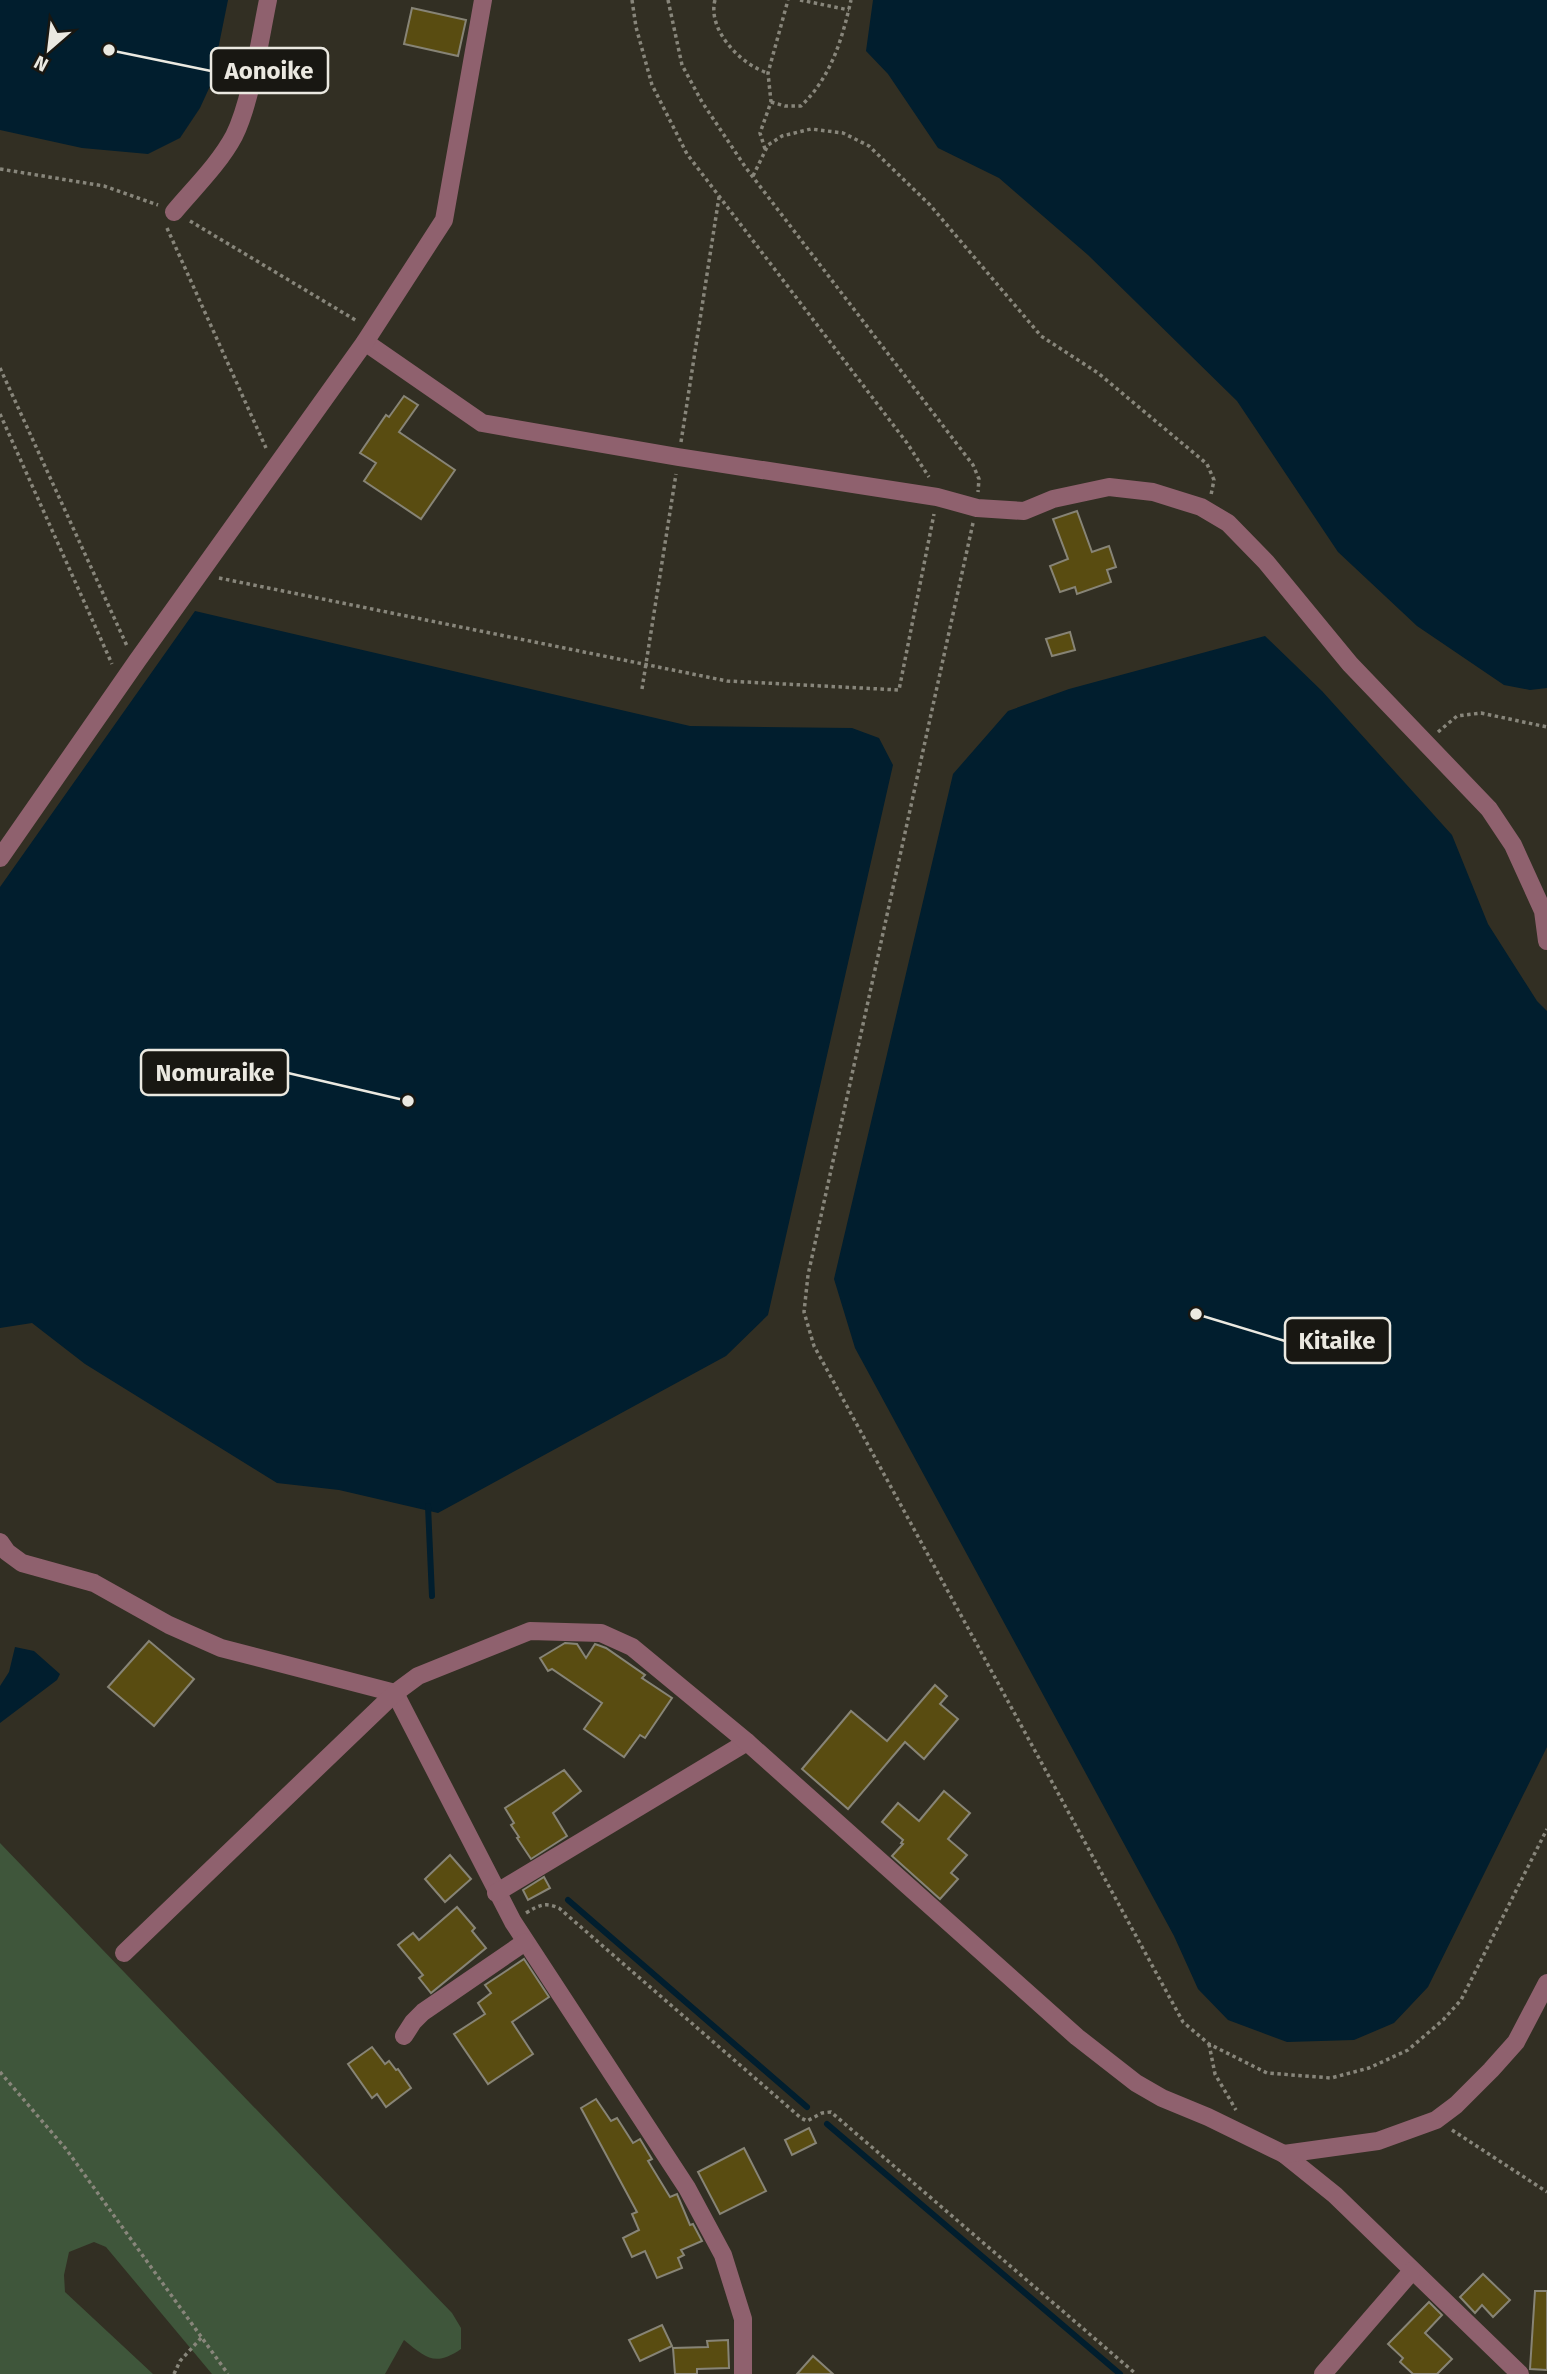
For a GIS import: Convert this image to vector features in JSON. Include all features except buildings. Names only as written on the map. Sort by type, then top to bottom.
[{"type":"street","points":[[174,212],[211,169],[234,136],[245,102],[268,0]]},
{"type":"street","points":[[0,858],[369,336],[444,220],[483,0]]},
{"type":"street","points":[[369,336],[482,423],[937,497],[977,508],[1024,511],[1053,499],[1109,487],[1153,492],[1201,507],[1228,523],[1266,562],[1350,664],[1489,809],[1513,845],[1543,911],[1547,941]]},
{"type":"street","points":[[0,1542],[7,1552],[22,1563],[94,1583],[169,1625],[221,1648],[395,1693],[496,1893],[525,1942],[687,2188],[723,2255],[743,2319],[744,2373]]},
{"type":"street","points":[[124,1953],[395,1693],[418,1676],[530,1631],[601,1633],[632,1647],[747,1742],[1087,2045],[1136,2083],[1162,2098],[1284,2154],[1335,2195],[1520,2374]]},
{"type":"street","points":[[496,1893],[747,1742]]},
{"type":"street","points":[[404,2035],[423,2012],[525,1942]]},
{"type":"street","points":[[1284,2154],[1378,2141],[1436,2120],[1465,2096],[1516,2042],[1547,1983]]},
{"type":"street","points":[[1323,2374],[1412,2271]]},
{"type":"path","points":[[200,572],[266,588],[727,681],[899,690],[937,497],[934,483],[907,443],[687,154],[652,85],[636,27],[632,0]]},
{"type":"path","points":[[668,0],[682,65],[702,102],[753,176],[973,465],[979,479],[977,508],[808,1275],[804,1312],[814,1346],[1183,2022],[1209,2044],[1267,2074],[1331,2078],[1369,2068],[1408,2050],[1443,2020],[1461,2000],[1547,1829]]},
{"type":"path","points":[[715,0],[715,26],[726,43],[757,70],[768,73]]},
{"type":"path","points":[[765,149],[760,133],[771,102],[768,73],[788,0]]},
{"type":"path","points":[[800,0],[849,10]]},
{"type":"path","points":[[771,102],[785,106],[801,106],[813,95],[825,79],[842,37],[851,0]]},
{"type":"path","points":[[753,176],[765,149],[782,136],[811,129],[843,133],[869,146],[930,205],[1041,335],[1098,373],[1207,464],[1214,480],[1211,498],[1201,507]]},
{"type":"path","points":[[0,169],[104,186],[174,212],[369,336]]},
{"type":"path","points":[[174,212],[165,224],[275,466]]},
{"type":"path","points":[[0,368],[130,655],[137,661]]},
{"type":"path","points":[[0,414],[116,672],[124,680]]},
{"type":"path","points":[[1425,742],[1457,716],[1481,713],[1547,727]]},
{"type":"path","points":[[513,1922],[539,1905],[548,1903],[559,1908],[801,2118],[807,2121],[822,2113],[831,2112],[1136,2374]]},
{"type":"path","points":[[1209,2044],[1215,2074],[1254,2138]]},
{"type":"path","points":[[0,2072],[66,2149],[228,2374]]},
{"type":"path","points":[[1436,2120],[1547,2192]]},
{"type":"path","points":[[174,2374],[180,2361],[202,2337]]},
{"type":"green space","points":[[0,1843],[452,2313],[461,2328],[461,2349],[437,2359],[425,2356],[404,2340],[385,2374],[212,2374],[106,2247],[94,2242],[69,2252],[64,2275],[65,2292],[153,2374],[0,2374]]},
{"type":"water","points":[[0,0],[228,0],[211,84],[200,108],[180,138],[148,154],[82,148],[0,130]]},
{"type":"water","points":[[873,0],[1547,0],[1547,688],[1530,690],[1504,685],[1417,626],[1338,552],[1237,401],[1088,255],[999,178],[938,148],[888,74],[866,51]]},
{"type":"water","points":[[195,611],[690,726],[852,728],[879,738],[893,765],[768,1315],[726,1356],[438,1513],[339,1490],[277,1483],[85,1364],[32,1323],[0,1328],[0,887]]},
{"type":"water","points":[[1265,636],[1322,691],[1452,835],[1488,924],[1537,1001],[1547,1011],[1547,1747],[1428,1987],[1394,2023],[1354,2040],[1287,2042],[1228,2020],[1198,1989],[1174,1936],[855,1348],[834,1279],[953,774],[1008,711],[1069,689]]},
{"type":"water","points":[[15,1647],[34,1651],[60,1674],[57,1680],[0,1723],[0,1686],[9,1672]]},
{"type":"waterway","points":[[428,1506],[432,1596]]},
{"type":"waterway","points":[[568,1900],[807,2107]]},
{"type":"waterway","points":[[827,2124],[1120,2374]]},
{"type":"place","name":"Aonoike","points":[[109,50]]},
{"type":"place","name":"Nomuraike","points":[[408,1101]]},
{"type":"place","name":"Kitaike","points":[[1196,1314]]}]
